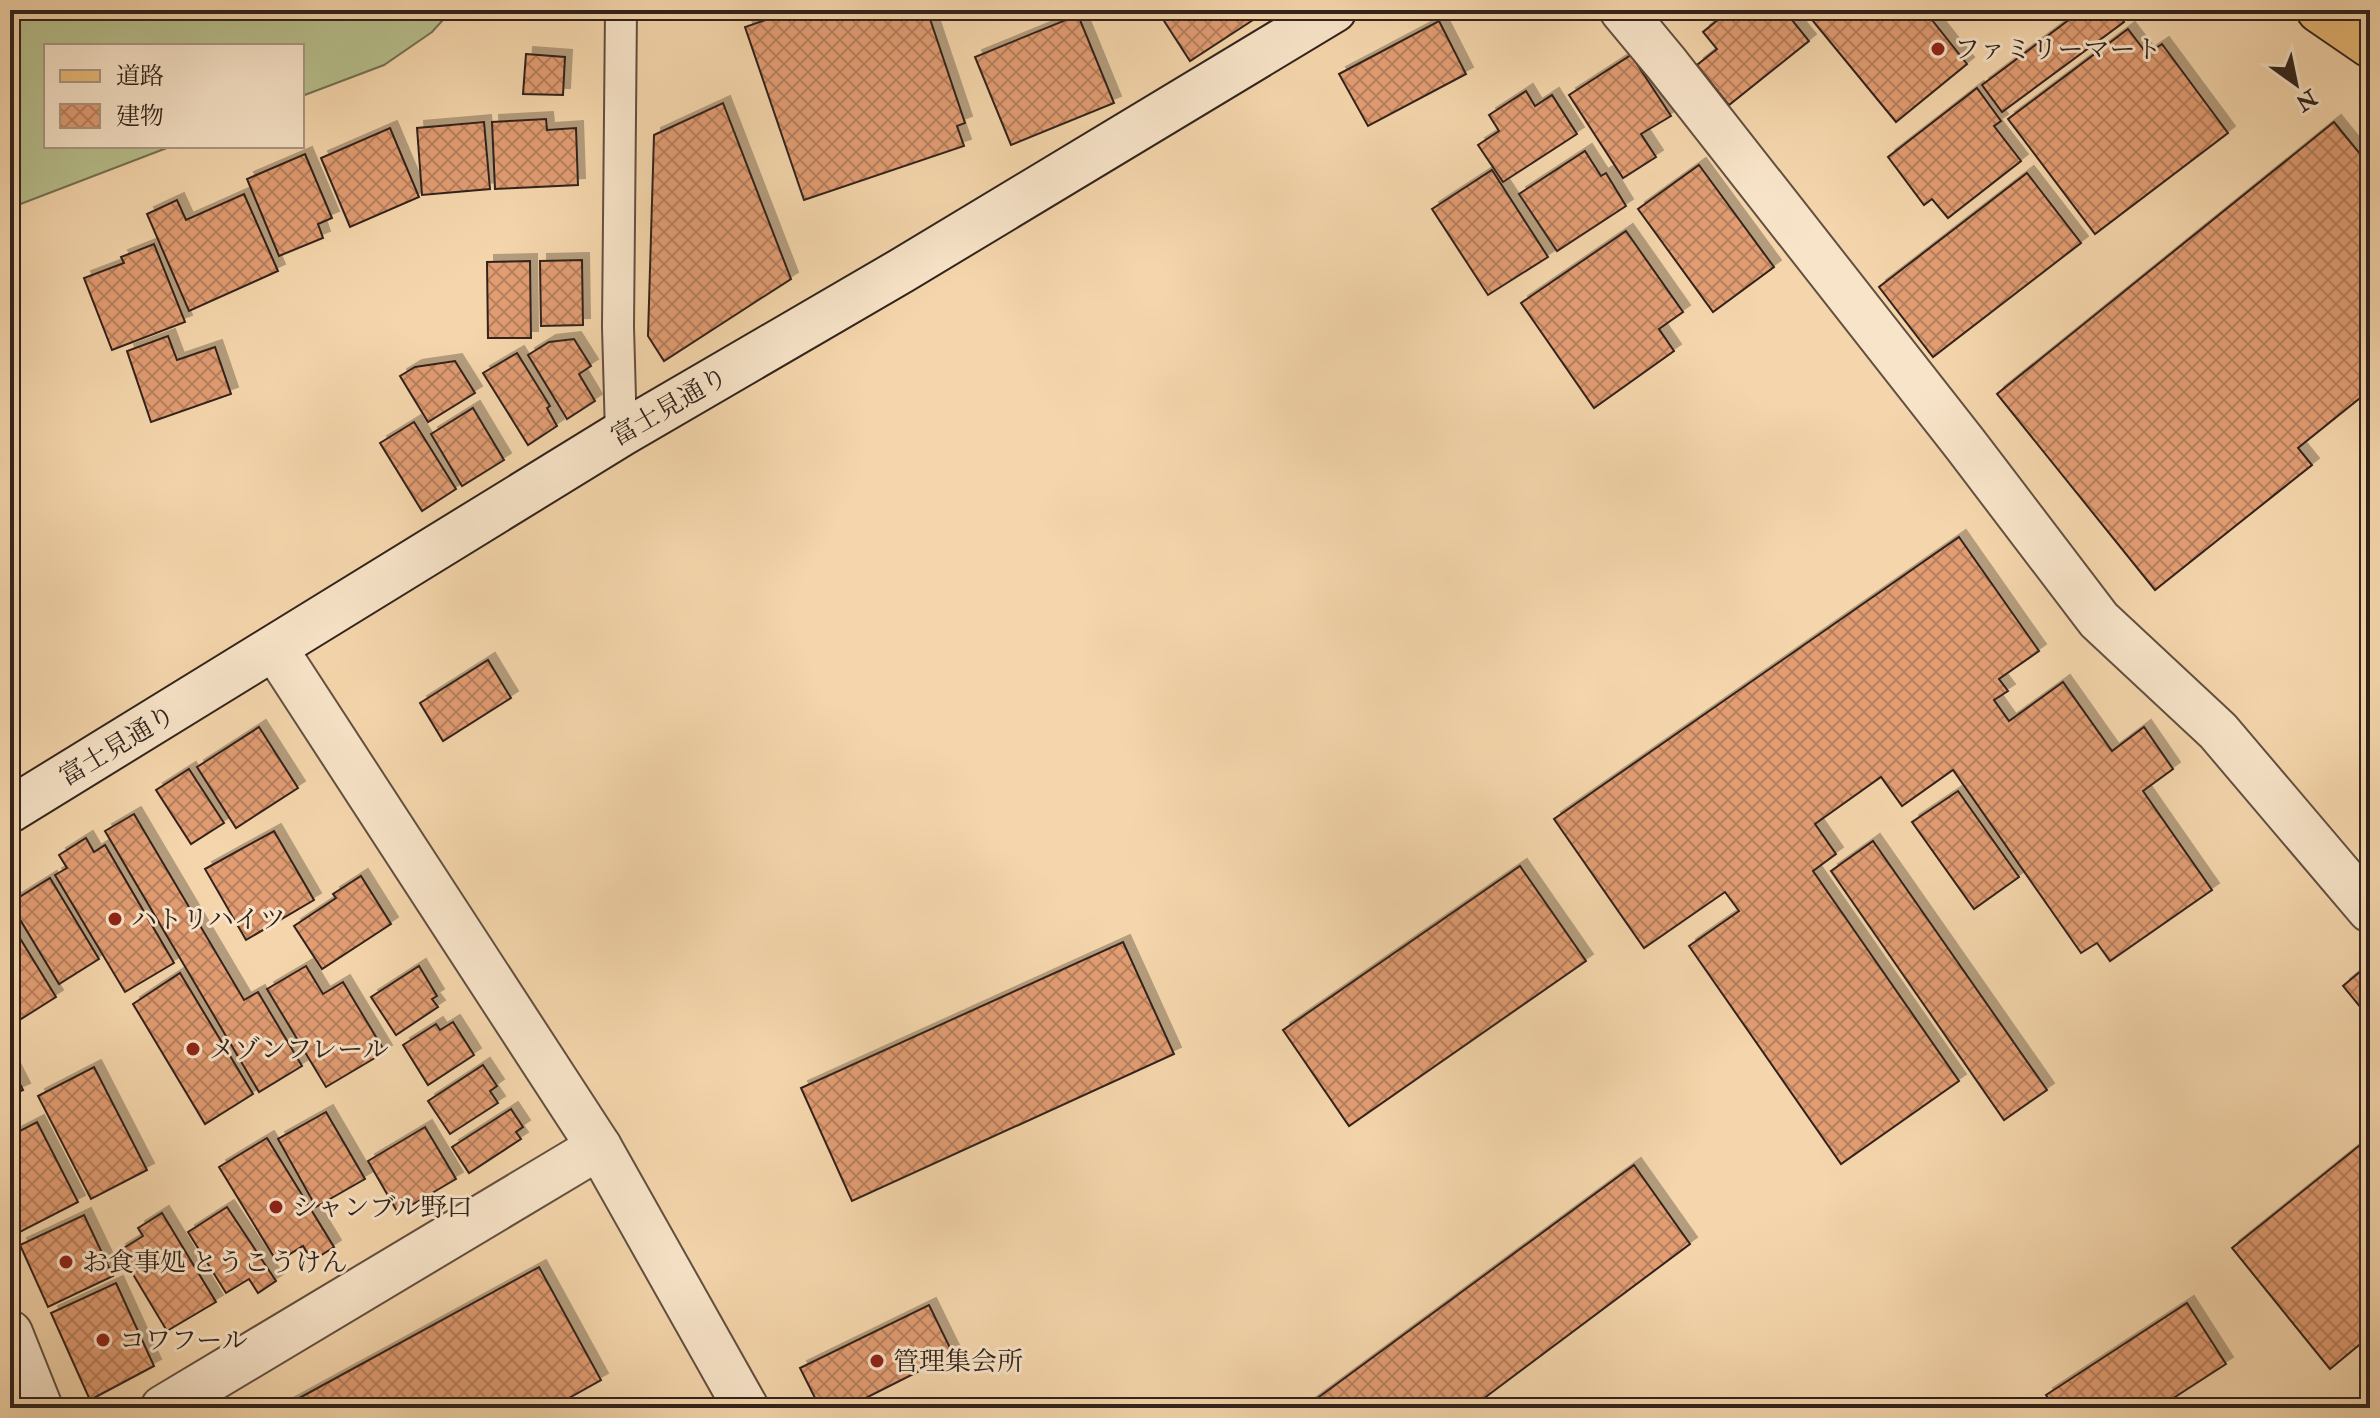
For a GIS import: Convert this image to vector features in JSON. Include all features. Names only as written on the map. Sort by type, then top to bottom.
[{"type":"main road","points":[[2319,10],[2370,45]]},
{"type":"street","name":"富士見通り","points":[[10,810],[621,434],[901,271],[1334,10]]},
{"type":"street","points":[[1622,10],[1965,444],[2099,620],[2218,731],[2370,910]]},
{"type":"street","points":[[275,649],[599,1147],[746,1408]]},
{"type":"street","points":[[163,1408],[599,1147]]},
{"type":"street","points":[[10,1333],[40,1408]]},
{"type":"lane","points":[[621,10],[618,327],[621,434]]},
{"type":"green space","points":[[10,10],[452,10],[432,32],[384,65],[304,95],[304,44],[44,44],[44,148],[167,148],[10,208]]},
{"type":"building","points":[[795,10],[927,10],[965,123],[957,126],[964,146],[804,200],[745,27]]},
{"type":"building","points":[[1157,10],[1247,10],[1253,20],[1190,61]]},
{"type":"building","points":[[1730,10],[1784,10],[1809,41],[1729,105],[1697,65],[1717,49],[1703,32]]},
{"type":"building","points":[[1815,10],[1924,10],[1967,64],[1896,122],[1808,15]]},
{"type":"building","points":[[2082,10],[2115,10],[2124,22],[2002,112],[1982,85]]},
{"type":"building","points":[[1078,15],[1114,103],[1011,145],[975,57]]},
{"type":"building","points":[[1439,21],[1466,74],[1368,126],[1339,74]]},
{"type":"building","points":[[2128,29],[2147,54],[2162,44],[2228,133],[2095,234],[2008,119]]},
{"type":"building","points":[[526,54],[565,57],[563,95],[523,94]]},
{"type":"building","points":[[1631,55],[1671,116],[1641,134],[1656,157],[1623,178],[1569,95]]},
{"type":"building","points":[[1977,88],[2001,121],[1994,126],[2021,161],[1948,218],[1932,199],[1924,205],[1888,157]]},
{"type":"building","points":[[1526,91],[1535,106],[1552,95],[1577,134],[1503,182],[1478,145],[1499,131],[1489,115]]},
{"type":"building","points":[[723,103],[791,279],[664,361],[648,336],[654,135]]},
{"type":"building","points":[[546,119],[547,130],[576,128],[578,185],[495,189],[492,122]]},
{"type":"building","points":[[484,122],[490,189],[422,195],[417,128]]},
{"type":"building","points":[[2334,122],[2370,166],[2370,390],[2298,448],[2312,465],[2155,590],[1997,394]]},
{"type":"building","points":[[390,128],[419,197],[350,227],[321,158]]},
{"type":"building","points":[[1585,151],[1601,176],[1606,173],[1626,206],[1557,251],[1519,194]]},
{"type":"building","points":[[305,154],[332,218],[318,224],[323,238],[279,256],[247,179]]},
{"type":"building","points":[[1699,165],[1774,267],[1713,312],[1638,209]]},
{"type":"building","points":[[1492,170],[1548,257],[1488,295],[1432,209]]},
{"type":"building","points":[[2027,173],[2081,243],[1933,357],[1879,287]]},
{"type":"building","points":[[244,194],[278,271],[189,311],[147,214],[177,200],[186,220]]},
{"type":"building","points":[[1626,231],[1683,312],[1659,329],[1674,351],[1594,408],[1521,303]]},
{"type":"building","points":[[154,244],[185,322],[112,350],[84,278],[124,263],[121,257]]},
{"type":"building","points":[[582,260],[583,325],[541,326],[540,261]]},
{"type":"building","points":[[530,261],[531,338],[488,338],[487,262]]},
{"type":"building","points":[[168,336],[177,360],[215,347],[231,394],[151,422],[127,351]]},
{"type":"building","points":[[574,339],[591,366],[579,374],[595,401],[567,419],[528,355],[549,342]]},
{"type":"building","points":[[517,353],[550,406],[547,408],[557,426],[528,445],[483,373]]},
{"type":"building","points":[[455,361],[475,393],[428,422],[400,376],[415,367]]},
{"type":"building","points":[[473,408],[504,460],[462,486],[431,434]]},
{"type":"building","points":[[414,422],[456,489],[422,511],[380,443]]},
{"type":"building","points":[[1959,537],[2039,651],[1999,679],[2008,691],[1994,700],[2009,721],[2063,682],[2112,751],[2144,727],[2173,769],[2143,791],[2212,890],[2110,961],[2097,943],[2081,953],[1953,770],[1902,806],[1881,777],[1815,824],[1836,854],[1813,871],[1959,1081],[1841,1164],[1689,946],[1739,911],[1725,892],[1644,948],[1554,819]]},
{"type":"building","points":[[488,660],[511,698],[443,741],[420,703]]},
{"type":"building","points":[[259,727],[298,788],[236,828],[197,767]]},
{"type":"building","points":[[189,769],[224,823],[191,844],[156,790]]},
{"type":"building","points":[[1958,791],[2019,877],[1974,909],[1912,822]]},
{"type":"building","points":[[134,814],[244,1000],[258,992],[302,1066],[259,1092],[105,831]]},
{"type":"building","points":[[274,831],[314,900],[246,940],[205,869]]},
{"type":"building","name":"ハトリハイツ","points":[[86,838],[94,852],[105,845],[174,963],[125,992],[55,875],[67,868],[59,855]]},
{"type":"building","points":[[1873,841],[2047,1090],[2004,1120],[1831,871]]},
{"type":"building","points":[[1520,866],[1586,961],[1349,1126],[1283,1030]]},
{"type":"building","points":[[361,876],[391,924],[322,969],[294,926],[336,898],[333,894]]},
{"type":"building","points":[[50,878],[99,959],[59,984],[10,903]]},
{"type":"building","points":[[10,922],[56,997],[10,1026]]},
{"type":"building","points":[[1123,942],[1174,1054],[852,1201],[801,1088]]},
{"type":"building","points":[[2368,965],[2370,967],[2370,1019],[2343,986]]},
{"type":"building","points":[[306,966],[323,994],[343,982],[385,1052],[326,1087],[267,989]]},
{"type":"building","points":[[419,966],[437,996],[432,999],[438,1007],[396,1035],[371,997]]},
{"type":"building","name":"メゾンフレール","points":[[180,973],[253,1094],[205,1124],[133,1004]]},
{"type":"building","points":[[453,1022],[474,1055],[428,1085],[403,1045],[436,1024],[440,1030]]},
{"type":"building","points":[[10,1064],[23,1090],[10,1096]]},
{"type":"building","points":[[483,1065],[497,1086],[490,1091],[498,1103],[450,1134],[428,1101]]},
{"type":"building","points":[[94,1067],[147,1170],[91,1199],[38,1096]]},
{"type":"building","points":[[511,1109],[523,1127],[516,1132],[521,1139],[469,1173],[452,1147]]},
{"type":"building","points":[[326,1112],[365,1179],[316,1207],[278,1139]]},
{"type":"building","points":[[37,1122],[78,1202],[16,1234],[10,1222],[10,1136]]},
{"type":"building","points":[[425,1127],[456,1179],[398,1213],[368,1161]]},
{"type":"building","points":[[2370,1137],[2370,1336],[2330,1369],[2232,1248]]},
{"type":"building","name":"シャンブル野口","points":[[267,1138],[334,1247],[312,1261],[303,1246],[277,1262],[219,1167]]},
{"type":"building","points":[[1634,1165],[1690,1244],[1471,1408],[1304,1408]]},
{"type":"building","points":[[227,1207],[276,1281],[258,1293],[249,1279],[226,1293],[188,1232]]},
{"type":"building","points":[[162,1213],[216,1302],[167,1331],[119,1251],[143,1236],[138,1228]]},
{"type":"building","points":[[84,1215],[113,1276],[48,1307],[20,1245]]},
{"type":"building","points":[[539,1267],[601,1380],[551,1408],[281,1408]]},
{"type":"building","name":"コワフール","points":[[116,1283],[154,1366],[90,1400],[51,1313]]},
{"type":"building","points":[[2187,1303],[2226,1364],[2158,1408],[2054,1408],[2046,1395]]},
{"type":"building","name":"管理集会所","points":[[929,1305],[953,1354],[846,1408],[820,1408],[800,1368]]},
{"type":"place","name":"ファミリーマート","points":[[1938,49]]},
{"type":"place","name":"ハトリハイツ","points":[[115,919]]},
{"type":"place","name":"メゾンフレール","points":[[193,1049]]},
{"type":"place","name":"シャンブル野口","points":[[276,1207]]},
{"type":"place","name":"お食事処 とうこうけん","points":[[66,1262]]},
{"type":"place","name":"コワフール","points":[[103,1340]]},
{"type":"place","name":"管理集会所","points":[[877,1361]]}]
